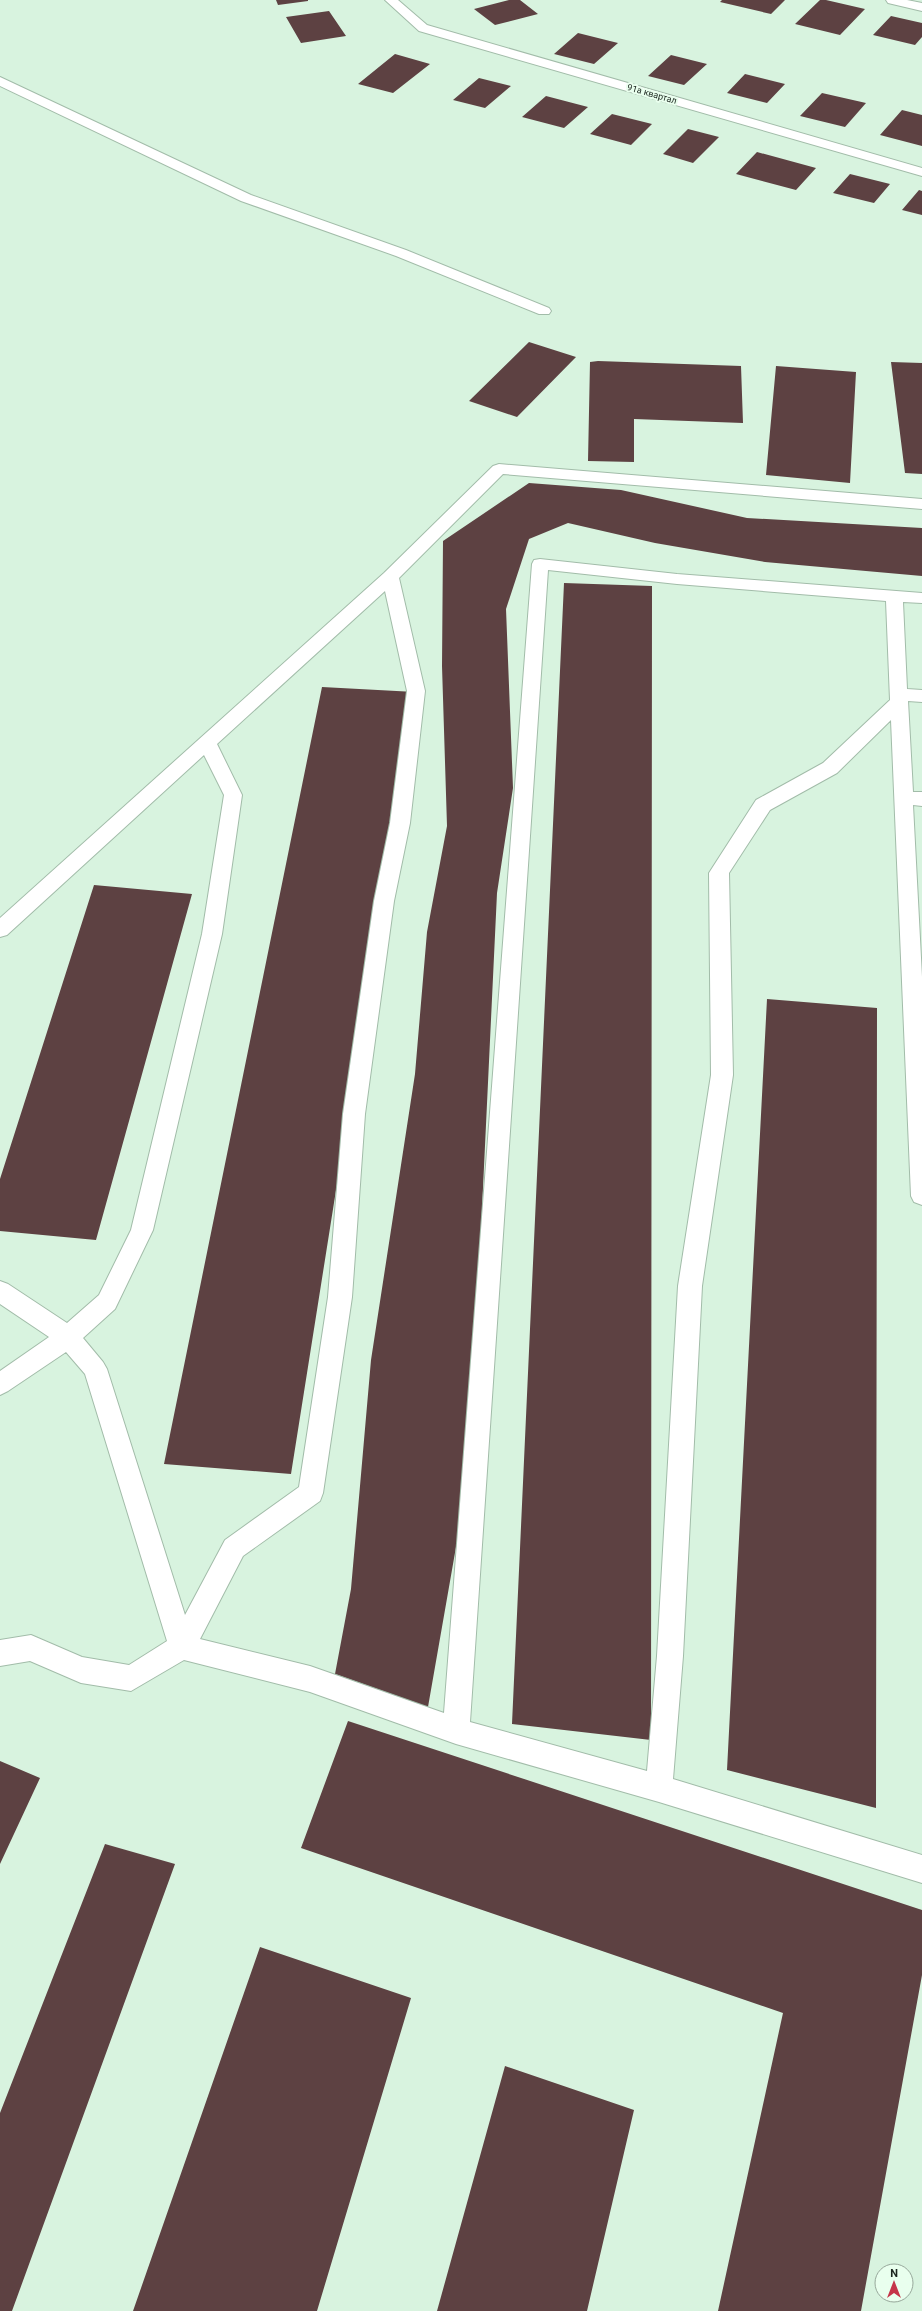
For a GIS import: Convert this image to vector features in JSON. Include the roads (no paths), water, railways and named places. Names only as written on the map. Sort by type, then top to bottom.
[{"type":"street","name":"91а квартал","points":[[391,0],[423,28],[922,172]]},
{"type":"street","points":[[892,0],[922,7]]},
{"type":"street","points":[[0,81],[246,198],[401,253],[544,311]]},
{"type":"street","points":[[0,930],[390,577],[499,469],[922,504]]},
{"type":"street","points":[[456,1731],[540,564],[677,579],[922,598]]},
{"type":"street","points":[[0,1653],[31,1648],[81,1670],[131,1678],[182,1647],[234,1548],[311,1493],[340,1297],[354,1114],[384,901],[400,823],[416,699],[416,692],[390,577]]},
{"type":"street","points":[[894,596],[899,698],[913,798],[922,1196]]},
{"type":"street","points":[[659,1788],[670,1648],[690,1286],[722,1075],[719,873],[763,805],[830,768],[899,698],[922,696]]},
{"type":"street","points":[[0,1384],[68,1337],[107,1302],[142,1230],[212,934],[233,795],[207,742]]},
{"type":"street","points":[[0,1291],[68,1337],[95,1369],[182,1647]]},
{"type":"street","points":[[182,1647],[310,1679],[456,1731],[659,1788],[922,1869]]}]
